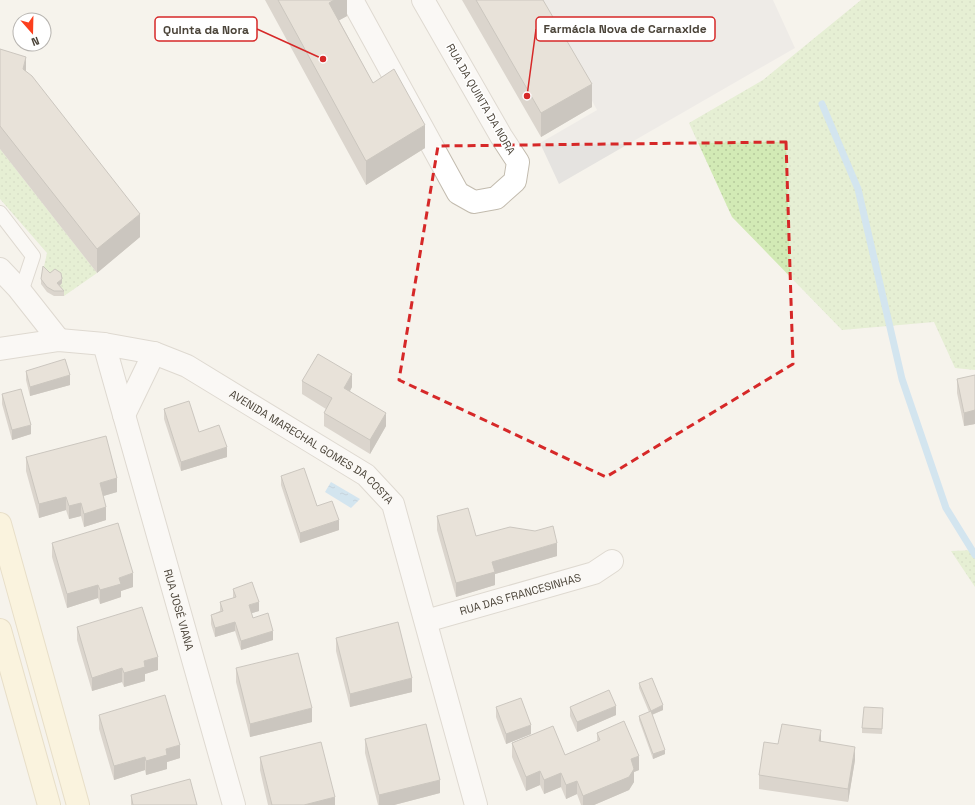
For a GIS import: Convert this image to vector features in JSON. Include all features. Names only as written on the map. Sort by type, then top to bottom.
[{"type":"street","name":"RUA DA QUINTA DA NORA","points":[[352,0],[458,193],[474,202],[496,198],[516,181],[518,162],[501,136],[423,0]]},
{"type":"street","points":[[0,269],[13,292],[59,340]]},
{"type":"street","name":"AVENIDA MARECHAL GOMES DA COSTA","points":[[0,349],[59,340],[104,344],[154,353],[187,366],[366,475],[393,504],[476,805]]},
{"type":"street","name":"RUA JOSÉ VIANA","points":[[104,344],[234,805]]},
{"type":"street","points":[[124,415],[154,353]]},
{"type":"street","points":[[0,524],[78,805]]},
{"type":"street","name":"RUA DAS FRANCESINHAS","points":[[426,621],[594,573],[612,561]]},
{"type":"street","points":[[0,630],[49,805]]},
{"type":"lane","points":[[0,213],[33,256],[13,292]]},
{"type":"highlighted area","points":[[786,142],[793,364],[606,477],[399,380],[438,146]]},
{"type":"green space","points":[[861,0],[975,0],[975,370],[955,368],[934,322],[842,330],[732,217],[689,123],[763,80]]},
{"type":"green space","points":[[0,149],[97,273],[64,296],[43,271],[47,253],[0,199]]},
{"type":"green space","points":[[975,550],[975,587],[951,551]]},
{"type":"shaded area","points":[[538,0],[773,0],[795,48],[559,184],[540,143],[597,110]]},
{"type":"water","points":[[331,482],[360,499],[351,508],[325,492]]},
{"type":"building","points":[[278,0],[334,0],[329,3],[373,83],[394,69],[425,125],[366,161]]},
{"type":"building","points":[[476,0],[543,0],[592,84],[541,113]]},
{"type":"building","points":[[0,49],[26,57],[23,69],[32,76],[140,214],[97,249],[0,126]]},
{"type":"building","points":[[43,266],[50,273],[55,269],[61,273],[62,279],[57,283],[64,291],[54,291],[47,287],[41,279]]},
{"type":"building","points":[[318,354],[352,374],[344,388],[386,413],[370,440],[324,413],[332,398],[302,381]]},
{"type":"building","points":[[65,359],[70,375],[30,387],[26,371]]},
{"type":"building","points":[[975,375],[975,410],[964,413],[957,379]]},
{"type":"building","points":[[21,389],[31,425],[12,430],[2,394]]},
{"type":"building","points":[[189,401],[199,432],[219,425],[227,447],[181,462],[164,409]]},
{"type":"building","points":[[106,436],[117,478],[100,483],[106,507],[84,514],[81,503],[69,506],[66,497],[39,504],[26,457]]},
{"type":"building","points":[[304,468],[317,506],[332,501],[339,520],[300,533],[281,476]]},
{"type":"building","points":[[468,508],[476,536],[510,527],[535,531],[553,526],[557,543],[492,562],[495,572],[456,583],[437,516]]},
{"type":"building","points":[[118,523],[133,573],[119,578],[121,584],[100,590],[98,585],[67,594],[52,543]]},
{"type":"building","points":[[252,582],[259,602],[249,605],[253,618],[268,613],[273,631],[241,641],[235,622],[215,628],[211,615],[223,611],[220,602],[236,597],[233,589]]},
{"type":"building","points":[[142,607],[158,657],[144,661],[145,667],[124,673],[122,668],[92,678],[77,627]]},
{"type":"building","points":[[398,622],[412,678],[350,694],[336,638]]},
{"type":"building","points":[[298,653],[312,708],[250,724],[236,668]]},
{"type":"building","points":[[652,678],[663,705],[651,711],[639,683]]},
{"type":"building","points":[[609,690],[616,706],[577,722],[570,707]]},
{"type":"building","points":[[165,695],[180,745],[166,749],[167,755],[146,761],[145,757],[114,766],[99,715]]},
{"type":"building","points":[[521,698],[531,725],[506,734],[496,707]]},
{"type":"building","points":[[864,707],[883,708],[882,729],[862,728]]},
{"type":"building","points":[[651,711],[665,750],[653,754],[639,716]]},
{"type":"building","points":[[624,721],[639,756],[631,759],[634,769],[629,777],[583,796],[577,781],[566,785],[561,773],[544,780],[540,771],[526,777],[512,743],[553,726],[565,755],[600,740],[597,733]]},
{"type":"building","points":[[426,724],[440,780],[379,795],[365,739]]},
{"type":"building","points":[[782,724],[821,730],[819,741],[855,747],[848,789],[759,775],[764,742],[778,744]]},
{"type":"building","points":[[321,742],[335,797],[304,805],[272,805],[260,757]]},
{"type":"building","points":[[190,779],[197,805],[133,805],[131,795]]},
{"type":"waterway","points":[[822,104],[858,189],[902,379],[946,508],[975,555]]},
{"type":"place","name":"Quinta da Nora","points":[[323,59]]},
{"type":"place","name":"Farmácia Nova de Carnaxide","points":[[527,96]]}]
